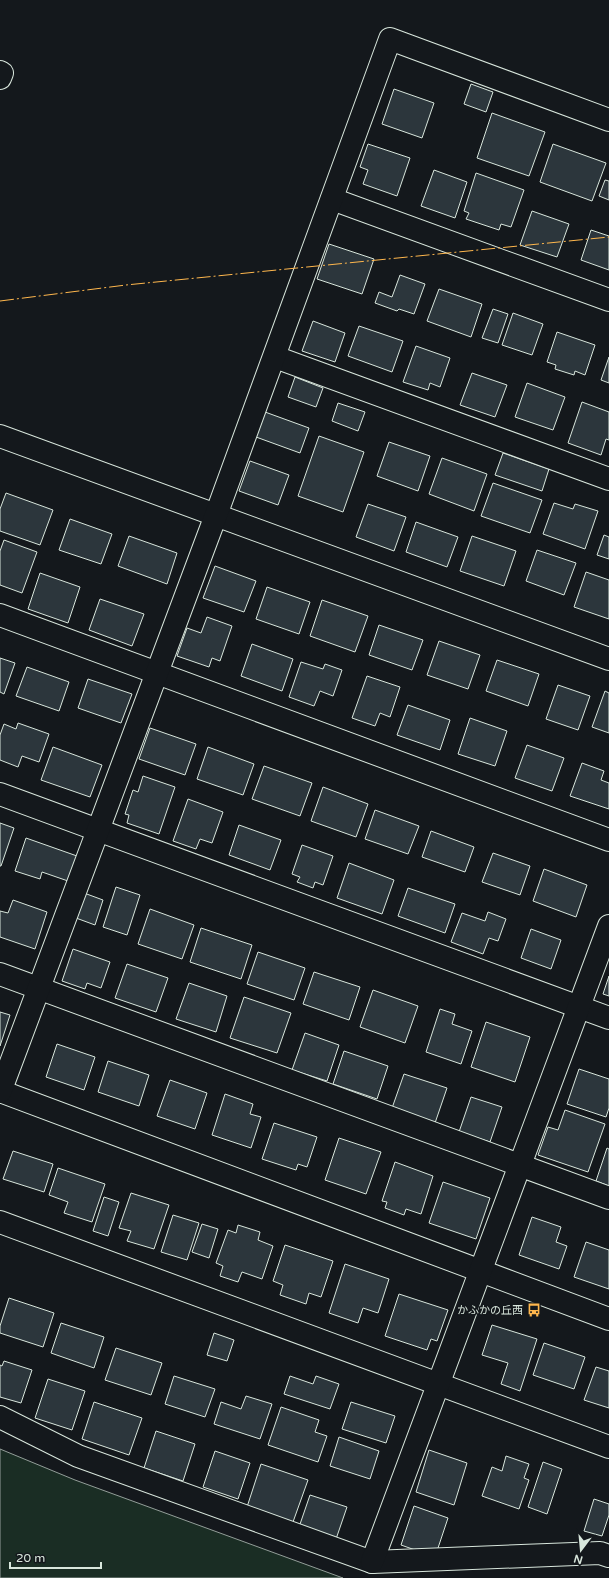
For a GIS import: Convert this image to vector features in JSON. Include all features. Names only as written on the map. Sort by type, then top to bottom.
[{"type":"street","points":[[609,120],[390,40],[275,357],[156,672],[40,989],[0,1091],[480,1272],[609,1319]]},
{"type":"street","points":[[0,72],[2,73],[0,78]]},
{"type":"street","points":[[332,199],[609,300]]},
{"type":"street","points":[[275,357],[609,479]]},
{"type":"street","points":[[0,436],[609,659]]},
{"type":"street","points":[[0,615],[609,840]]},
{"type":"street","points":[[0,794],[609,1018]]},
{"type":"street","points":[[372,1562],[609,926]]},
{"type":"street","points":[[0,974],[609,1198]]},
{"type":"street","points":[[0,1222],[609,1447]]},
{"type":"street","points":[[0,1417],[78,1456],[372,1562],[600,1553],[609,1556]]},
{"type":"green space","points":[[0,1449],[75,1480],[343,1578],[0,1578]]},
{"type":"building","points":[[471,84],[493,92],[486,112],[464,104]]},
{"type":"building","points":[[394,89],[434,103],[422,138],[382,124]]},
{"type":"building","points":[[492,113],[545,132],[529,176],[477,158]]},
{"type":"building","points":[[368,144],[410,158],[397,196],[363,184],[368,170],[360,167]]},
{"type":"building","points":[[553,144],[606,163],[592,201],[540,182]]},
{"type":"building","points":[[434,170],[467,182],[455,218],[421,206]]},
{"type":"building","points":[[476,173],[524,190],[511,227],[501,224],[499,230],[466,219],[469,213],[464,211]]},
{"type":"building","points":[[605,180],[609,181],[609,200],[599,196]]},
{"type":"building","points":[[532,211],[569,224],[557,257],[520,245]]},
{"type":"building","points":[[591,230],[609,236],[609,270],[581,260]]},
{"type":"building","points":[[329,244],[374,259],[362,294],[317,279]]},
{"type":"building","points":[[400,275],[425,284],[414,314],[399,309],[397,311],[375,303],[379,292],[392,297]]},
{"type":"building","points":[[439,289],[482,304],[471,337],[427,321]]},
{"type":"building","points":[[493,309],[508,314],[498,343],[482,338]]},
{"type":"building","points":[[513,313],[543,324],[532,355],[502,345]]},
{"type":"building","points":[[313,321],[345,333],[335,362],[302,351]]},
{"type":"building","points":[[359,326],[403,341],[392,372],[348,356]]},
{"type":"building","points":[[557,332],[595,345],[585,375],[575,371],[574,375],[555,369],[556,365],[547,362]]},
{"type":"building","points":[[416,346],[450,358],[440,387],[430,383],[428,390],[403,382]]},
{"type":"building","points":[[609,357],[609,383],[601,380]]},
{"type":"building","points":[[472,373],[507,385],[495,417],[460,405]]},
{"type":"building","points":[[295,377],[323,388],[316,407],[288,397]]},
{"type":"building","points":[[527,383],[565,397],[553,430],[515,417]]},
{"type":"building","points":[[582,402],[609,412],[609,440],[606,439],[601,455],[568,443]]},
{"type":"building","points":[[338,403],[365,412],[358,431],[332,421]]},
{"type":"building","points":[[265,412],[309,428],[300,453],[256,437]]},
{"type":"building","points":[[319,436],[364,452],[343,512],[298,496]]},
{"type":"building","points":[[389,442],[430,456],[418,491],[377,476]]},
{"type":"building","points":[[503,453],[549,469],[542,491],[495,475]]},
{"type":"building","points":[[442,458],[487,474],[474,511],[429,494]]},
{"type":"building","points":[[250,461],[289,475],[278,505],[239,491]]},
{"type":"building","points":[[493,483],[542,500],[530,533],[481,516]]},
{"type":"building","points":[[6,493],[53,510],[40,545],[0,531],[0,509]]},
{"type":"building","points":[[554,503],[573,509],[575,504],[598,511],[585,549],[543,534]]},
{"type":"building","points":[[368,504],[406,517],[394,551],[356,537]]},
{"type":"building","points":[[70,519],[112,534],[101,564],[59,550]]},
{"type":"building","points":[[416,522],[458,537],[447,567],[406,552]]},
{"type":"building","points":[[604,535],[609,537],[609,559],[597,555]]},
{"type":"building","points":[[129,536],[177,553],[167,584],[118,566]]},
{"type":"building","points":[[472,536],[516,551],[504,586],[460,571]]},
{"type":"building","points":[[4,540],[37,552],[22,593],[0,585],[0,551]]},
{"type":"building","points":[[537,550],[576,563],[564,595],[526,581]]},
{"type":"building","points":[[215,566],[256,581],[244,612],[203,598]]},
{"type":"building","points":[[586,572],[609,580],[609,619],[574,607]]},
{"type":"building","points":[[40,573],[80,587],[68,623],[28,609]]},
{"type":"building","points":[[267,587],[310,602],[299,634],[256,619]]},
{"type":"building","points":[[100,599],[144,614],[132,646],[89,630]]},
{"type":"building","points":[[322,600],[368,616],[355,652],[310,636]]},
{"type":"building","points":[[207,617],[232,626],[220,661],[212,658],[209,667],[177,656],[187,628],[201,633]]},
{"type":"building","points":[[379,625],[423,640],[412,670],[369,655]]},
{"type":"building","points":[[439,641],[480,655],[468,689],[427,675]]},
{"type":"building","points":[[252,644],[293,659],[282,691],[241,676]]},
{"type":"building","points":[[0,658],[15,663],[4,694],[0,692]]},
{"type":"building","points":[[497,660],[539,674],[528,706],[486,691]]},
{"type":"building","points":[[301,662],[323,669],[325,664],[342,670],[333,696],[320,691],[314,706],[289,697]]},
{"type":"building","points":[[27,667],[69,682],[59,711],[16,696]]},
{"type":"building","points":[[367,676],[400,687],[390,717],[380,713],[375,726],[352,718]]},
{"type":"building","points":[[88,679],[132,694],[121,723],[78,708]]},
{"type":"building","points":[[558,685],[590,696],[578,730],[546,719]]},
{"type":"building","points":[[605,691],[609,693],[609,733],[592,727]]},
{"type":"building","points":[[408,705],[450,720],[440,750],[397,735]]},
{"type":"building","points":[[470,718],[507,731],[495,766],[458,754]]},
{"type":"building","points":[[18,723],[49,734],[39,762],[22,756],[18,767],[0,760],[0,735],[4,724],[16,729]]},
{"type":"building","points":[[150,728],[196,744],[185,775],[139,759]]},
{"type":"building","points":[[527,745],[564,758],[552,791],[515,778]]},
{"type":"building","points":[[53,747],[102,765],[90,797],[41,780]]},
{"type":"building","points":[[208,747],[254,764],[243,795],[197,779]]},
{"type":"building","points":[[582,763],[604,771],[601,780],[609,783],[609,809],[570,796]]},
{"type":"building","points":[[264,766],[312,783],[300,816],[252,799]]},
{"type":"building","points":[[143,776],[175,787],[159,834],[127,823],[129,815],[125,814],[133,790],[138,792]]},
{"type":"building","points":[[323,787],[368,804],[356,837],[311,821]]},
{"type":"building","points":[[188,799],[223,812],[212,843],[200,839],[196,849],[173,841]]},
{"type":"building","points":[[375,810],[419,826],[408,854],[365,839]]},
{"type":"building","points":[[0,823],[14,828],[1,866],[0,866]]},
{"type":"building","points":[[239,825],[281,840],[270,870],[229,855]]},
{"type":"building","points":[[431,831],[474,847],[465,872],[422,857]]},
{"type":"building","points":[[26,838],[77,856],[68,881],[42,872],[40,879],[15,871]]},
{"type":"building","points":[[302,845],[333,856],[323,885],[315,882],[313,888],[297,882],[300,877],[292,874]]},
{"type":"building","points":[[493,853],[530,866],[520,895],[482,882]]},
{"type":"building","points":[[349,863],[394,880],[382,914],[337,898]]},
{"type":"building","points":[[544,869],[587,885],[576,917],[533,901]]},
{"type":"building","points":[[116,887],[140,895],[127,935],[103,927]]},
{"type":"building","points":[[408,888],[455,904],[445,933],[398,916]]},
{"type":"building","points":[[84,893],[103,900],[95,925],[76,918]]},
{"type":"building","points":[[13,900],[47,912],[35,949],[0,937],[0,911],[8,913]]},
{"type":"building","points":[[150,909],[194,925],[182,959],[138,944]]},
{"type":"building","points":[[488,912],[506,919],[498,941],[489,938],[483,954],[451,942],[462,913],[485,921]]},
{"type":"building","points":[[201,928],[252,945],[241,979],[190,962]]},
{"type":"building","points":[[531,929],[561,940],[551,969],[521,958]]},
{"type":"building","points":[[73,949],[110,962],[101,988],[87,983],[85,989],[62,981]]},
{"type":"building","points":[[258,952],[305,968],[294,1000],[247,984]]},
{"type":"building","points":[[127,964],[168,978],[156,1012],[115,998]]},
{"type":"building","points":[[314,972],[360,987],[349,1020],[303,1004]]},
{"type":"building","points":[[609,976],[609,996],[603,994]]},
{"type":"building","points":[[189,983],[227,996],[216,1032],[176,1019]]},
{"type":"building","points":[[373,990],[418,1006],[405,1043],[360,1027]]},
{"type":"building","points":[[244,997],[291,1013],[277,1053],[230,1038]]},
{"type":"building","points":[[440,1009],[455,1014],[452,1024],[472,1031],[461,1064],[426,1052]]},
{"type":"building","points":[[0,1012],[10,1015],[0,1046]]},
{"type":"building","points":[[486,1022],[530,1037],[515,1082],[471,1067]]},
{"type":"building","points":[[305,1033],[339,1045],[327,1081],[292,1070]]},
{"type":"building","points":[[57,1044],[95,1057],[84,1090],[46,1077]]},
{"type":"building","points":[[344,1051],[388,1066],[377,1099],[333,1084]]},
{"type":"building","points":[[108,1061],[149,1075],[139,1106],[98,1092]]},
{"type":"building","points":[[579,1069],[609,1079],[609,1108],[606,1117],[567,1104]]},
{"type":"building","points":[[404,1074],[447,1088],[434,1126],[391,1111]]},
{"type":"building","points":[[170,1080],[207,1093],[195,1129],[157,1116]]},
{"type":"building","points":[[225,1094],[253,1104],[250,1114],[261,1117],[251,1148],[212,1135]]},
{"type":"building","points":[[471,1097],[502,1107],[490,1142],[459,1132]]},
{"type":"building","points":[[565,1110],[605,1124],[588,1172],[538,1155],[548,1127],[558,1130]]},
{"type":"building","points":[[274,1123],[317,1137],[307,1167],[298,1164],[296,1170],[262,1159]]},
{"type":"building","points":[[339,1138],[381,1152],[366,1194],[325,1180]]},
{"type":"building","points":[[607,1148],[609,1149],[609,1186],[596,1181]]},
{"type":"building","points":[[13,1151],[53,1164],[44,1192],[3,1179]]},
{"type":"building","points":[[395,1162],[433,1176],[421,1214],[406,1209],[404,1215],[385,1208],[387,1202],[382,1201]]},
{"type":"building","points":[[58,1168],[105,1184],[92,1222],[64,1213],[68,1202],[49,1195]]},
{"type":"building","points":[[443,1182],[490,1198],[476,1239],[429,1223]]},
{"type":"building","points":[[131,1193],[169,1205],[154,1249],[127,1241],[131,1231],[119,1228]]},
{"type":"building","points":[[104,1197],[119,1202],[108,1236],[93,1231]]},
{"type":"building","points":[[173,1215],[199,1223],[187,1260],[161,1252]]},
{"type":"building","points":[[532,1217],[561,1227],[556,1242],[567,1246],[559,1269],[519,1255]]},
{"type":"building","points":[[202,1224],[218,1229],[209,1258],[192,1252]]},
{"type":"building","points":[[238,1225],[260,1232],[258,1240],[273,1246],[262,1279],[242,1272],[238,1282],[220,1276],[223,1266],[216,1263],[228,1230],[236,1233]]},
{"type":"building","points":[[586,1242],[609,1250],[609,1289],[574,1277]]},
{"type":"building","points":[[285,1245],[333,1261],[321,1297],[309,1293],[306,1304],[280,1295],[283,1285],[273,1281]]},
{"type":"building","points":[[345,1264],[389,1279],[378,1313],[363,1308],[358,1323],[329,1313]]},
{"type":"building","points":[[399,1294],[448,1310],[437,1341],[431,1339],[427,1350],[385,1336]]},
{"type":"building","points":[[9,1298],[54,1313],[43,1347],[0,1333],[0,1326]]},
{"type":"building","points":[[61,1323],[104,1337],[94,1368],[51,1353]]},
{"type":"building","points":[[492,1325],[537,1339],[520,1391],[501,1384],[508,1363],[482,1355]]},
{"type":"building","points":[[214,1333],[234,1340],[227,1361],[207,1355]]},
{"type":"building","points":[[544,1343],[585,1357],[574,1389],[533,1375]]},
{"type":"building","points":[[116,1348],[162,1363],[151,1395],[105,1380]]},
{"type":"building","points":[[4,1361],[32,1370],[21,1403],[0,1397],[0,1365],[2,1366]]},
{"type":"building","points":[[596,1367],[609,1371],[609,1408],[584,1400]]},
{"type":"building","points":[[174,1376],[215,1389],[205,1417],[165,1404]]},
{"type":"building","points":[[290,1376],[313,1384],[316,1376],[339,1384],[330,1409],[284,1394]]},
{"type":"building","points":[[48,1379],[85,1391],[72,1430],[35,1418]]},
{"type":"building","points":[[246,1396],[272,1404],[260,1439],[214,1424],[221,1402],[241,1409]]},
{"type":"building","points":[[94,1402],[142,1418],[129,1455],[82,1439]]},
{"type":"building","points":[[351,1402],[395,1416],[386,1443],[342,1429]]},
{"type":"building","points":[[281,1407],[319,1420],[315,1432],[327,1436],[318,1462],[268,1445]]},
{"type":"building","points":[[156,1431],[195,1444],[183,1481],[144,1468]]},
{"type":"building","points":[[339,1437],[379,1451],[370,1479],[330,1466]]},
{"type":"building","points":[[429,1450],[467,1463],[454,1505],[416,1492]]},
{"type":"building","points":[[215,1451],[250,1463],[238,1499],[203,1487]]},
{"type":"building","points":[[506,1456],[529,1464],[524,1478],[529,1480],[519,1509],[482,1496],[492,1467],[502,1471]]},
{"type":"building","points":[[543,1462],[562,1469],[547,1514],[528,1507]]},
{"type":"building","points":[[261,1464],[308,1480],[293,1522],[247,1507]]},
{"type":"building","points":[[310,1495],[347,1507],[334,1545],[297,1533]]},
{"type":"building","points":[[594,1499],[609,1504],[609,1515],[602,1536],[584,1531]]},
{"type":"building","points":[[414,1506],[448,1518],[435,1557],[401,1545]]},
{"type":"power","points":[[0,301],[126,285],[609,237]]},
{"type":"place","name":"かふかの丘西","points":[[534,1310]]}]
